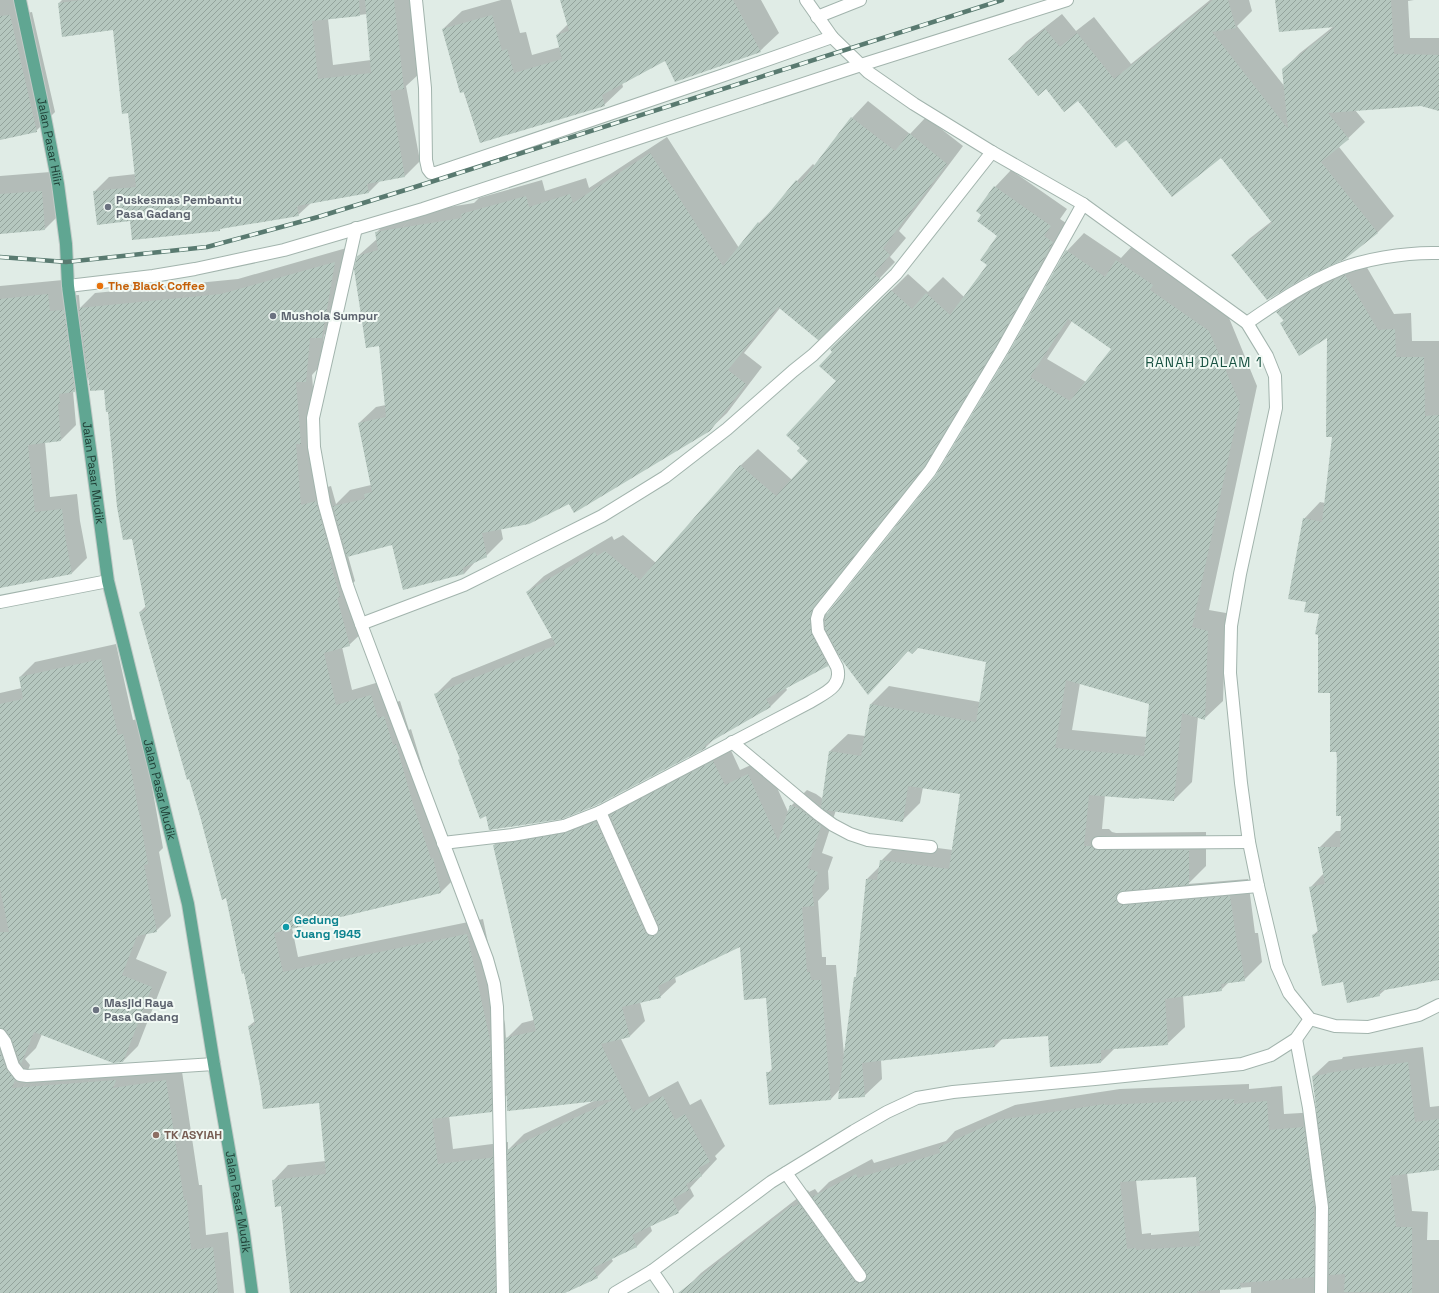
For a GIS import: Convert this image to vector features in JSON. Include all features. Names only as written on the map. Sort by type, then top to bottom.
[{"type":"main road","name":"Jalan Pasar Hilir","points":[[20,0],[58,184],[66,244],[68,286]]},
{"type":"main road","name":"Jalan Pasar Mudik","points":[[68,286],[108,581],[188,904],[244,1234],[252,1293]]},
{"type":"street","points":[[416,0],[425,88],[426,160],[430,173],[436,173],[724,76],[832,37]]},
{"type":"street","points":[[806,0],[832,37],[868,72],[914,104],[992,152],[1083,204],[1247,323],[1266,356],[1275,376],[1276,408],[1240,574],[1232,626],[1230,673],[1241,783],[1249,842],[1277,966],[1289,993],[1310,1019],[1335,1026],[1368,1027],[1419,1015],[1439,1005]]},
{"type":"street","points":[[818,17],[860,0]]},
{"type":"street","points":[[68,286],[195,270],[284,250],[417,211],[861,65],[1067,0]]},
{"type":"street","points":[[360,624],[464,584],[602,516],[665,477],[727,429],[813,355],[880,291],[896,274],[992,152]]},
{"type":"street","points":[[443,843],[512,835],[564,826],[600,812],[810,702],[834,686],[839,677],[837,666],[818,631],[817,619],[819,612],[930,471],[1002,350],[1083,204]]},
{"type":"street","points":[[356,228],[314,409],[314,447],[324,503],[347,585],[360,624],[487,959],[494,984],[496,1000],[503,1293]]},
{"type":"street","points":[[1247,323],[1284,297],[1332,272],[1383,258],[1422,253],[1439,253]]},
{"type":"street","points":[[0,602],[108,581]]},
{"type":"street","points":[[732,742],[818,814],[844,831],[868,840],[931,847]]},
{"type":"street","points":[[600,812],[652,929]]},
{"type":"street","points":[[1098,843],[1249,842]]},
{"type":"street","points":[[1123,898],[1258,886]]},
{"type":"street","points":[[615,1293],[652,1271],[771,1182],[887,1112],[918,1098],[953,1092],[1242,1064],[1272,1055],[1296,1039],[1310,1019]]},
{"type":"street","points":[[0,1035],[6,1042],[13,1066],[20,1075],[27,1076],[214,1064]]},
{"type":"street","points":[[1296,1039],[1310,1108],[1322,1207],[1321,1293]]},
{"type":"street","points":[[786,1173],[860,1276]]},
{"type":"street","points":[[652,1271],[667,1293]]},
{"type":"building","points":[[82,0],[359,0],[360,16],[312,21],[318,79],[371,73],[365,0],[394,0],[404,89],[390,91],[405,177],[367,184],[369,193],[297,206],[299,216],[220,229],[220,231],[132,240],[130,221],[97,225],[93,191],[136,187],[128,113],[122,114],[113,30],[62,37],[58,3]]},
{"type":"building","points":[[560,0],[733,0],[761,52],[675,82],[665,61],[602,95],[605,106],[480,143],[464,92],[460,93],[442,29],[492,15],[502,51],[507,49],[514,73],[562,59],[556,35],[569,31]]},
{"type":"building","points":[[1213,0],[1228,0],[1236,28],[1212,32],[1288,129],[1282,69],[1335,27],[1279,32],[1275,0],[1391,0],[1394,54],[1439,55],[1439,111],[1421,106],[1328,113],[1349,139],[1321,162],[1378,233],[1345,259],[1306,277],[1267,300],[1231,255],[1272,223],[1221,158],[1172,197],[1126,140],[1116,148],[1078,101],[1064,112],[1046,89],[1038,96],[1008,59],[1045,29],[1060,47],[1077,33],[1114,79]]},
{"type":"building","points":[[10,15],[37,132],[0,140],[0,16]]},
{"type":"building","points":[[851,117],[895,151],[909,133],[947,164],[883,248],[890,255],[874,274],[880,279],[818,340],[778,307],[728,370],[746,384],[710,431],[574,513],[569,504],[529,524],[482,533],[487,557],[463,568],[464,574],[403,590],[392,545],[347,557],[333,506],[365,499],[364,494],[372,492],[358,423],[386,417],[379,346],[366,348],[354,269],[357,256],[378,250],[375,232],[462,218],[461,214],[526,196],[529,207],[570,194],[573,203],[650,153],[723,266],[758,222],[760,224],[796,180],[800,184]]},
{"type":"building","points":[[994,186],[1051,226],[1044,236],[1053,242],[996,346],[924,467],[813,608],[810,619],[811,632],[828,666],[766,699],[771,707],[705,745],[706,748],[597,805],[562,819],[489,830],[486,816],[480,819],[458,760],[460,759],[434,694],[556,645],[526,592],[595,552],[597,556],[605,551],[640,580],[740,465],[776,496],[808,461],[797,451],[800,448],[786,435],[836,381],[819,366],[832,352],[830,349],[891,290],[912,309],[926,293],[950,315],[987,265],[980,260],[997,236],[977,221],[981,215],[976,211]]},
{"type":"building","points":[[42,191],[45,230],[0,234],[0,194]]},
{"type":"building","points":[[1066,250],[1105,277],[1116,260],[1153,285],[1150,290],[1209,331],[1240,404],[1192,627],[1208,631],[1205,720],[1182,713],[1174,801],[1089,795],[1084,846],[1091,846],[1098,850],[1189,850],[1189,885],[1122,891],[1116,895],[1117,902],[1120,905],[1124,905],[1230,896],[1238,951],[1240,950],[1245,981],[1221,984],[1222,991],[1165,999],[1168,1045],[1101,1050],[1101,1063],[1050,1067],[1048,1036],[994,1040],[995,1047],[862,1063],[865,1097],[838,1099],[854,977],[856,977],[866,879],[877,880],[880,860],[949,869],[960,794],[908,786],[903,822],[825,810],[821,807],[829,751],[861,756],[870,704],[976,722],[986,662],[918,648],[912,654],[908,651],[868,695],[841,659],[825,629],[826,615],[936,475],[1008,354]],"holes":[[[1068,319],[1111,349],[1070,401],[1030,377]],[[1066,680],[1149,704],[1144,756],[1055,748]]]},
{"type":"building","points":[[335,262],[322,338],[310,338],[306,382],[296,382],[301,444],[296,444],[301,505],[316,501],[332,561],[330,562],[340,597],[337,598],[350,646],[324,653],[336,705],[371,695],[378,718],[384,716],[393,745],[396,744],[413,804],[431,859],[433,858],[441,893],[274,933],[283,972],[467,934],[490,1040],[492,1112],[432,1119],[438,1164],[493,1157],[496,1293],[290,1293],[281,1206],[275,1207],[272,1180],[326,1174],[319,1103],[263,1109],[248,1026],[255,1025],[244,973],[242,974],[226,898],[222,900],[200,816],[189,779],[187,780],[139,612],[146,610],[132,539],[123,540],[117,507],[108,412],[106,412],[104,390],[90,391],[79,308],[221,294]]},
{"type":"building","points":[[1345,275],[1378,330],[1395,329],[1396,357],[1424,357],[1425,416],[1439,415],[1439,980],[1379,991],[1380,996],[1347,1003],[1343,982],[1322,986],[1312,935],[1318,933],[1309,887],[1325,884],[1318,847],[1340,847],[1341,816],[1336,816],[1337,752],[1330,752],[1330,693],[1318,693],[1318,635],[1315,634],[1319,614],[1304,612],[1306,602],[1288,599],[1303,518],[1322,522],[1332,437],[1326,437],[1327,338],[1299,356],[1280,323],[1284,321],[1276,312],[1313,290]]},
{"type":"building","points":[[48,294],[50,311],[64,310],[75,392],[59,394],[60,404],[58,404],[61,441],[28,445],[35,512],[62,509],[72,574],[0,588],[0,299]]},
{"type":"building","points":[[101,659],[118,735],[123,734],[132,775],[148,864],[144,865],[157,932],[137,936],[122,975],[152,987],[123,1062],[113,1063],[34,1032],[21,1064],[11,1038],[6,1030],[0,1028],[0,932],[9,932],[0,888],[0,704],[23,699],[19,677]]},
{"type":"building","points":[[713,761],[725,785],[748,774],[778,841],[790,805],[800,809],[821,826],[807,868],[818,872],[812,888],[814,906],[802,907],[807,972],[810,972],[811,980],[821,980],[831,1100],[769,1105],[766,1072],[772,1072],[766,998],[744,1000],[740,947],[658,986],[661,998],[622,1007],[630,1037],[601,1044],[633,1112],[663,1096],[675,1120],[685,1114],[710,1162],[698,1168],[702,1176],[686,1184],[689,1190],[672,1199],[679,1213],[632,1235],[637,1247],[593,1268],[598,1278],[565,1293],[510,1293],[507,1150],[615,1099],[507,1111],[505,1038],[536,1031],[493,845],[565,833],[596,822],[645,932],[648,935],[655,936],[658,933],[659,926],[610,815]]},
{"type":"building","points":[[0,1051],[6,1069],[15,1080],[12,1088],[116,1080],[113,1088],[166,1080],[184,1200],[187,1200],[191,1250],[213,1247],[218,1293],[0,1293]]},
{"type":"building","points":[[1408,1062],[1415,1122],[1439,1119],[1439,1170],[1390,1176],[1396,1227],[1412,1227],[1412,1293],[1344,1292],[1345,1274],[1329,1275],[1329,1206],[1312,1076]]},
{"type":"building","points":[[1234,1099],[1234,1104],[1267,1101],[1269,1130],[1304,1127],[1314,1207],[1314,1277],[1240,1283],[1241,1289],[1197,1291],[1197,1293],[678,1293],[792,1205],[793,1207],[799,1204],[854,1280],[857,1283],[864,1282],[867,1279],[866,1272],[812,1197],[856,1174],[858,1178],[940,1153],[939,1147],[999,1120],[1105,1105]],"holes":[[[1196,1177],[1200,1246],[1136,1250],[1136,1248],[1127,1249],[1120,1182]]]},
{"type":"railway","points":[[0,257],[66,262],[207,247],[318,217],[415,187],[1002,0]]},
{"type":"place","name":"Puskesmas Pembantu Pasa Gadang","points":[[108,207]]},
{"type":"place","name":"The Black Coffee","points":[[100,286]]},
{"type":"place","name":"Mushola Sumpur","points":[[273,316]]},
{"type":"place","name":"Gedung Juang 1945","points":[[286,927]]},
{"type":"place","name":"Masjid Raya Pasa Gadang","points":[[96,1010]]},
{"type":"place","name":"TK ASYIAH","points":[[156,1135]]},
{"type":"district","name":"RANAH DALAM 1","points":[[1204,362]]}]
